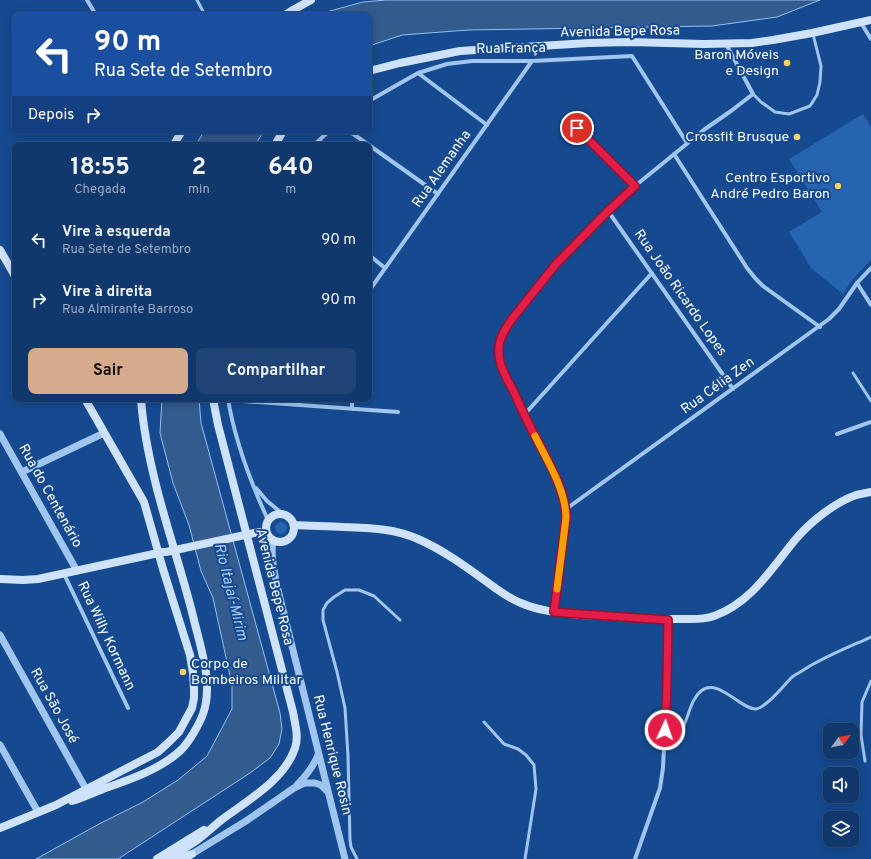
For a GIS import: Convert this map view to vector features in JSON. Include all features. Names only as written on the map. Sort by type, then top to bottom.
[{"type":"main road","points":[[289,12],[311,0]]},
{"type":"main road","name":"Avenida Bepe Rosa","points":[[372,70],[460,51],[588,43],[752,43],[812,33],[871,20]]},
{"type":"main road","points":[[0,250],[12,271]]},
{"type":"main road","points":[[56,805],[158,752],[179,732],[192,708],[194,698],[193,673],[190,655],[162,552],[144,502],[87,402]]},
{"type":"main road","points":[[0,828],[56,805],[75,800],[125,781],[169,760],[182,749],[195,731],[203,713],[208,692],[204,659],[156,485],[148,449],[141,402]]},
{"type":"main road","name":"Avenida Bepe Rosa","points":[[168,859],[197,840],[248,801],[280,773],[291,759],[296,747],[297,737],[293,712],[218,425],[214,402]]},
{"type":"main road","points":[[294,525],[379,529],[402,533],[432,545],[451,556],[507,596],[533,608],[554,612],[668,620],[699,619],[713,617],[739,604],[751,594],[806,528],[846,500],[857,495],[871,492]]},
{"type":"main road","points":[[0,578],[24,580],[38,579],[262,531],[266,527],[268,520],[275,514],[283,514],[290,518],[294,525],[293,534],[286,541],[282,542],[273,540],[268,534],[262,531]]},
{"type":"main road","name":"Avenida Bepe Rosa","points":[[157,859],[194,835],[220,821]]},
{"type":"main road","points":[[179,859],[189,856]]},
{"type":"street","points":[[87,0],[94,12]]},
{"type":"street","points":[[861,23],[871,39]]},
{"type":"street","points":[[554,612],[566,508],[555,476],[505,375],[499,355],[499,348],[503,335],[512,319],[556,264],[608,211],[635,186],[704,129],[753,94],[726,44]]},
{"type":"street","name":"Rua França","points":[[372,99],[418,73],[458,62],[486,60],[532,61],[632,56],[688,143]]},
{"type":"street","name":"Rua Alemanha","points":[[372,287],[532,61]]},
{"type":"street","points":[[418,73],[487,125]]},
{"type":"street","points":[[567,118],[635,186]]},
{"type":"street","points":[[317,142],[326,134]]},
{"type":"street","points":[[354,134],[365,142]]},
{"type":"street","points":[[372,147],[438,194]]},
{"type":"street","points":[[674,154],[755,278],[763,286],[820,326]]},
{"type":"street","name":"Rua João Ricardo Lopes","points":[[608,211],[733,389]]},
{"type":"street","points":[[372,257],[385,268]]},
{"type":"street","name":"Rua Célia Zen","points":[[566,508],[820,326],[839,309],[857,283],[871,268]]},
{"type":"street","points":[[524,415],[652,272]]},
{"type":"street","points":[[857,283],[871,305]]},
{"type":"street","points":[[229,402],[239,443],[253,485],[268,520]]},
{"type":"street","points":[[265,402],[398,412]]},
{"type":"street","points":[[352,402],[352,409]]},
{"type":"street","points":[[837,434],[871,422]]},
{"type":"street","points":[[22,472],[104,433]]},
{"type":"street","name":"Rua do Centenário","points":[[0,434],[77,570]]},
{"type":"street","points":[[253,485],[267,501],[283,514]]},
{"type":"street","name":"Rua Henrique Rosin","points":[[273,540],[272,551],[276,579],[286,626],[345,859]]},
{"type":"street","name":"Rua Willy Kormann","points":[[64,573],[128,708]]},
{"type":"street","points":[[635,859],[660,788],[664,768],[668,620]]},
{"type":"street","name":"Rua São José","points":[[0,635],[86,789]]},
{"type":"street","points":[[0,745],[38,812]]},
{"type":"street","points":[[294,788],[309,771],[318,755]]},
{"type":"street","points":[[189,856],[304,783],[315,783],[321,785],[328,792]]},
{"type":"lane","points":[[197,0],[203,12]]},
{"type":"lane","points":[[753,94],[775,112],[789,114],[810,106],[817,95],[820,82],[820,66],[812,33]]},
{"type":"lane","points":[[853,373],[871,401]]},
{"type":"lane","points":[[357,859],[351,847],[350,840],[345,708],[323,620],[323,610],[327,603],[345,590],[358,590],[374,596],[400,620]]},
{"type":"lane","points":[[665,746],[683,728],[695,698],[702,690],[710,687],[720,689],[751,708],[757,709],[765,705],[793,677],[814,663],[871,637]]},
{"type":"lane","points":[[865,760],[861,735],[862,702],[871,681]]},
{"type":"lane","points":[[484,722],[504,744],[518,749],[526,755],[534,765],[536,789],[525,859]]},
{"type":"lane","points":[[342,849],[351,847]]},
{"type":"shaded area","name":"Centro Esportivo André Pedro Baron","points":[[863,114],[871,127],[871,260],[852,280],[843,294],[812,269],[789,232],[822,212],[789,159]]},
{"type":"shaded area","points":[[281,522],[285,524],[287,528],[285,532],[281,534],[277,532],[275,528],[277,524]]},
{"type":"water","points":[[386,0],[820,0],[777,17],[712,26],[468,30],[402,35],[372,45],[372,12],[326,12],[363,2]]},
{"type":"water","points":[[202,134],[262,134],[257,142],[198,142]]},
{"type":"water","name":"Rio Itajaí-Mirim","points":[[162,402],[199,402],[201,423],[280,713],[282,729],[279,744],[270,758],[250,773],[118,859],[36,859],[99,824],[143,802],[178,780],[207,756],[232,709],[232,685],[213,598],[201,571],[189,525],[173,483],[160,433]]},
{"type":"slow traffic","points":[[535,436],[562,493],[566,508],[557,589]]},
{"type":"place","name":"Baron Móveis e Design","points":[[787,63]]},
{"type":"place","name":"Crossfit Brusque","points":[[797,137]]},
{"type":"place","name":"Centro Esportivo André Pedro Baron","points":[[838,186]]},
{"type":"place","name":"Corpo de Bombeiros Militar","points":[[183,672]]},
{"type":"route","points":[[577,128],[635,186],[556,264],[512,319],[500,341],[499,355],[505,375],[552,470],[562,493],[566,508],[554,612],[668,620],[665,730]]}]
